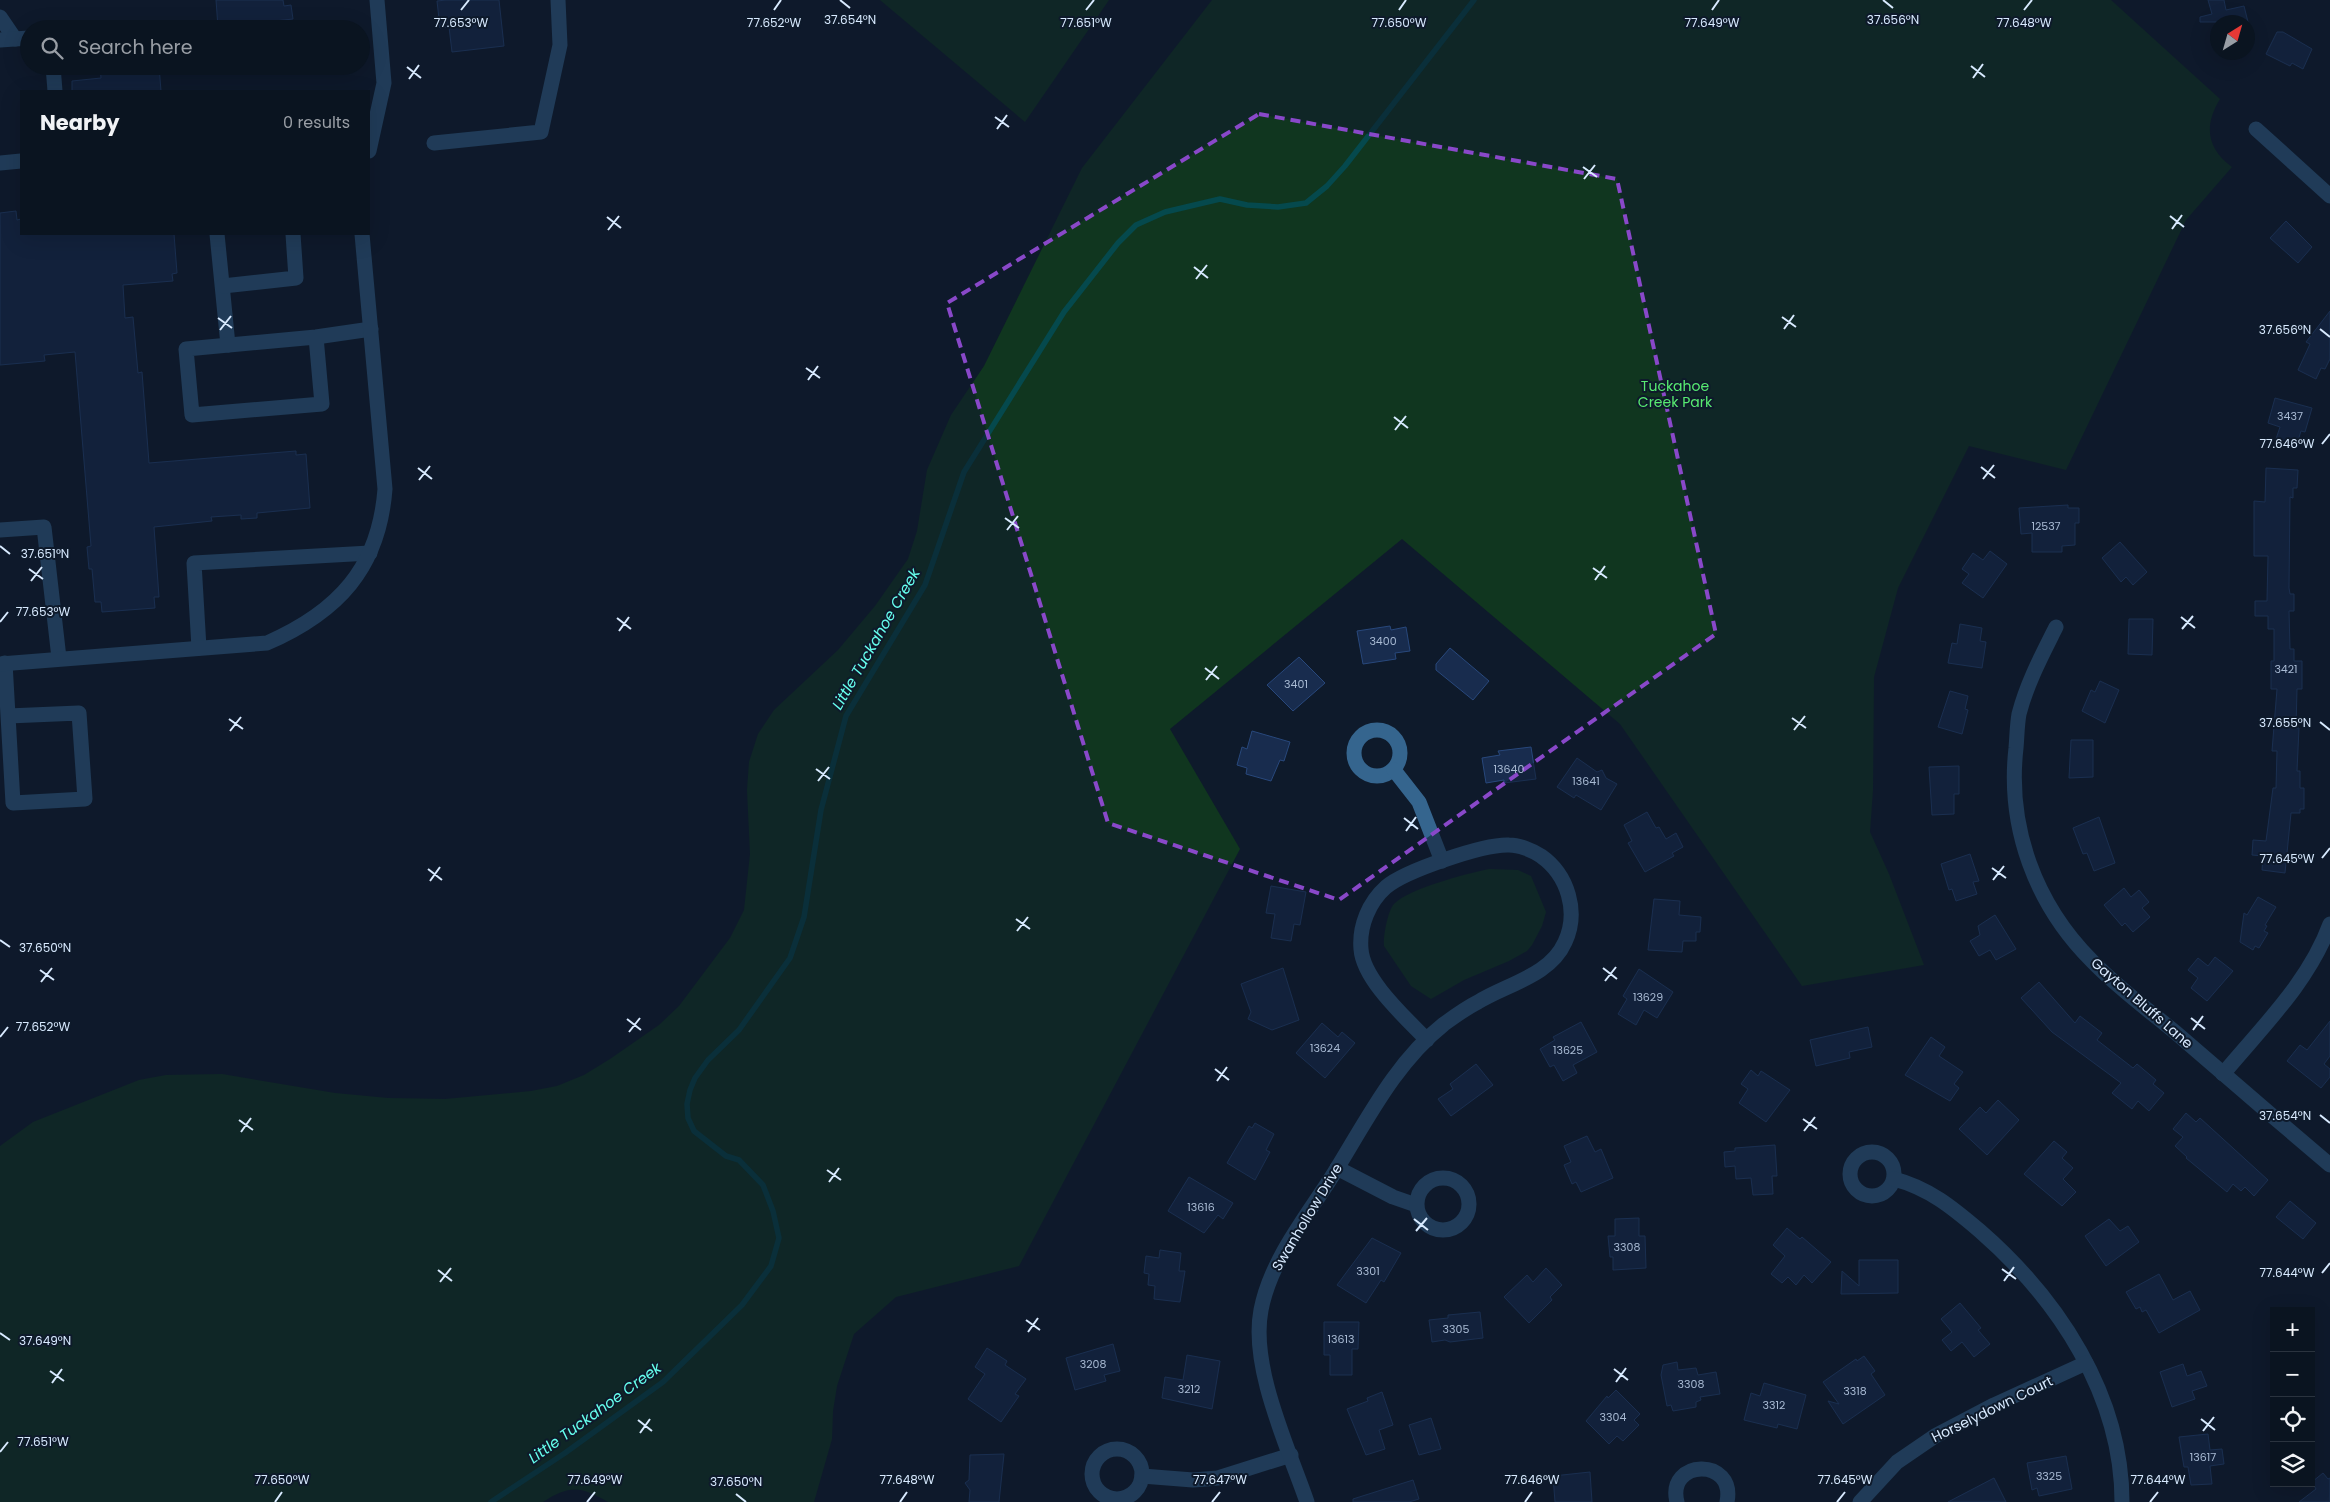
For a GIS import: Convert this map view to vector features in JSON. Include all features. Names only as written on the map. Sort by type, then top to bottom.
[{"type":"street","points":[[370,146],[384,83],[377,0]]},
{"type":"street","points":[[434,143],[541,132],[560,45],[558,0]]},
{"type":"street","points":[[0,17],[15,39]]},
{"type":"street","points":[[54,75],[55,90]]},
{"type":"street","points":[[2256,129],[2330,196]]},
{"type":"street","points":[[0,163],[20,161]]},
{"type":"street","points":[[217,235],[228,345]]},
{"type":"street","points":[[223,286],[296,278],[293,235]]},
{"type":"street","points":[[8,716],[79,713],[85,799],[13,803],[8,716],[2,664],[267,643],[294,631],[329,606],[350,587],[370,554],[383,513],[385,489],[362,235]]},
{"type":"street","points":[[316,337],[322,404],[192,415],[186,349],[316,337],[371,329]]},
{"type":"street","points":[[0,530],[44,526],[59,658]]},
{"type":"street","points":[[199,648],[194,563],[370,554]]},
{"type":"street","name":"Gayton Bluffs Lane","points":[[2056,627],[2036,666],[2019,716],[2013,769],[2014,796],[2019,832],[2028,864],[2052,910],[2074,942],[2091,960],[2330,1165]]},
{"type":"street","points":[[1394,770],[1420,802],[1442,861]]},
{"type":"street","name":"Swanhollow Drive","points":[[1307,1502],[1268,1388],[1259,1349],[1261,1309],[1270,1280],[1284,1251],[1390,1082],[1427,1040],[1444,1024],[1478,1001],[1546,967],[1565,944],[1571,924],[1570,896],[1562,879],[1552,866],[1540,856],[1510,845],[1491,846],[1442,861],[1396,880],[1384,888],[1374,901],[1362,926],[1361,949],[1369,972],[1382,991],[1427,1040]]},
{"type":"street","points":[[2223,1074],[2301,980],[2315,958],[2330,924]]},
{"type":"street","points":[[1337,1168],[1393,1197],[1416,1205]]},
{"type":"street","points":[[1894,1179],[1930,1192],[1955,1210],[2005,1253],[2036,1287],[2065,1324],[2086,1363],[2104,1405],[2121,1477],[2122,1502]]},
{"type":"street","name":"Horselydown Court","points":[[1860,1502],[1897,1462],[1935,1436],[1994,1405],[2086,1363]]},
{"type":"street","points":[[1142,1476],[1193,1480],[1218,1478],[1291,1455]]},
{"type":"street","points":[[1677,1502],[1676,1488],[1680,1480],[1685,1474],[1700,1468],[1708,1469],[1722,1478],[1728,1492],[1727,1502]]},
{"type":"highlighted area","points":[[1259,114],[1617,179],[1716,634],[1339,900],[1108,823],[947,303]]},
{"type":"green space","points":[[880,0],[1109,0],[1025,122]]},
{"type":"green space","name":"Tuckahoe Creek Park","points":[[1212,0],[2111,0],[2220,99],[2211,118],[2210,136],[2217,152],[2232,167],[2186,220],[2066,470],[1969,446],[1898,588],[1874,677],[1873,790],[1870,832],[1889,874],[1924,965],[1802,986],[1620,724],[1402,539],[1170,729],[1240,849],[1019,1266],[896,1297],[854,1334],[837,1386],[833,1411],[832,1439],[814,1502],[608,1502],[590,1493],[569,1490],[561,1492],[543,1502],[0,1502],[0,1146],[33,1122],[139,1080],[166,1075],[222,1074],[335,1093],[388,1098],[445,1099],[531,1091],[557,1086],[584,1075],[659,1025],[679,1006],[730,938],[744,910],[750,854],[747,790],[749,762],[758,734],[774,710],[838,650],[875,606],[908,559],[917,531],[927,470],[951,415],[984,366],[1082,168]]},
{"type":"green space","points":[[1489,869],[1518,870],[1531,876],[1546,912],[1542,926],[1527,951],[1509,961],[1464,980],[1431,999],[1411,986],[1384,946],[1386,924],[1392,907],[1412,892],[1453,878]]},
{"type":"building","points":[[216,0],[283,0],[284,6],[291,5],[293,19],[284,20],[217,20]]},
{"type":"building","points":[[499,0],[504,46],[452,52],[449,27],[440,28],[437,1]]},
{"type":"building","points":[[2208,0],[2224,0],[2226,10],[2244,6],[2246,15],[2210,15],[2210,22],[2200,22],[2200,17],[2212,14]]},
{"type":"building","points":[[2277,32],[2283,32],[2312,49],[2303,69],[2292,63],[2290,66],[2266,54]]},
{"type":"building","points":[[101,75],[160,75],[161,90],[72,90],[72,81],[101,78]]},
{"type":"building","points":[[16,211],[17,220],[20,219],[20,235],[174,235],[177,273],[172,274],[173,281],[123,285],[125,318],[133,317],[138,373],[142,372],[149,463],[296,451],[296,455],[306,454],[310,508],[257,513],[257,518],[241,519],[241,515],[211,517],[212,521],[154,527],[159,597],[154,597],[155,608],[102,612],[101,602],[95,602],[92,569],[89,569],[87,547],[91,546],[75,352],[44,355],[45,361],[0,365],[0,213]]},
{"type":"building","points":[[2286,221],[2312,247],[2298,263],[2270,238]]},
{"type":"building","points":[[2330,311],[2330,359],[2325,369],[2321,368],[2316,379],[2298,370],[2310,344],[2306,342]]},
{"type":"building","points":[[2275,398],[2312,408],[2305,432],[2301,431],[2297,444],[2276,439],[2280,427],[2268,423]]},
{"type":"building","points":[[2266,468],[2298,470],[2297,488],[2293,488],[2293,498],[2290,497],[2289,588],[2290,594],[2294,594],[2294,611],[2289,611],[2290,649],[2294,649],[2294,661],[2302,661],[2302,689],[2297,689],[2296,728],[2299,728],[2297,771],[2300,771],[2300,788],[2304,788],[2304,809],[2300,809],[2300,813],[2291,813],[2285,873],[2262,870],[2263,856],[2252,855],[2253,840],[2266,841],[2273,788],[2276,788],[2277,751],[2272,751],[2277,689],[2271,689],[2271,661],[2274,661],[2274,629],[2268,629],[2268,616],[2255,616],[2255,601],[2267,601],[2268,556],[2254,556],[2254,501],[2265,502]]},
{"type":"building","points":[[2068,505],[2068,508],[2079,508],[2079,523],[2075,523],[2075,545],[2062,546],[2062,552],[2032,552],[2032,533],[2021,534],[2019,508]]},
{"type":"building","points":[[2120,542],[2147,572],[2133,585],[2126,577],[2121,582],[2102,558]]},
{"type":"building","points":[[1990,551],[2007,564],[1983,598],[1962,583],[1969,574],[1962,569],[1973,553],[1983,560]]},
{"type":"building","points":[[2129,619],[2153,619],[2152,655],[2128,654]]},
{"type":"building","points":[[1960,624],[1982,628],[1980,641],[1986,642],[1982,668],[1948,663],[1952,643],[1957,644]]},
{"type":"building","points":[[1390,626],[1391,630],[1406,627],[1410,651],[1395,653],[1396,659],[1363,664],[1357,631]]},
{"type":"building","points":[[1450,648],[1489,681],[1473,700],[1436,670],[1436,664]]},
{"type":"building","points":[[1299,657],[1325,683],[1293,711],[1267,685]]},
{"type":"building","points":[[2100,681],[2119,690],[2105,723],[2082,711],[2091,690],[2095,692]]},
{"type":"building","points":[[1950,691],[1968,696],[1965,709],[1968,710],[1962,734],[1938,727]]},
{"type":"building","points":[[1252,731],[1290,742],[1284,761],[1280,760],[1271,781],[1246,774],[1247,768],[1237,765],[1242,747],[1247,749]]},
{"type":"building","points":[[2071,740],[2093,740],[2093,777],[2069,778]]},
{"type":"building","points":[[1531,747],[1536,779],[1504,783],[1504,780],[1486,783],[1482,758],[1500,755],[1498,751]]},
{"type":"building","points":[[1577,758],[1597,772],[1602,770],[1606,778],[1617,784],[1601,810],[1576,795],[1574,798],[1557,787]]},
{"type":"building","points":[[1959,766],[1959,794],[1954,794],[1954,814],[1932,815],[1929,767]]},
{"type":"building","points":[[1647,812],[1656,828],[1659,827],[1666,839],[1676,833],[1683,847],[1672,853],[1674,856],[1645,872],[1628,843],[1632,841],[1624,825]]},
{"type":"building","points":[[2099,817],[2115,863],[2094,871],[2087,853],[2083,854],[2073,828]]},
{"type":"building","points":[[1970,854],[1979,881],[1973,882],[1977,894],[1956,901],[1952,889],[1949,890],[1941,864]]},
{"type":"building","points":[[1271,886],[1306,892],[1300,925],[1294,924],[1291,941],[1271,938],[1275,914],[1266,913]]},
{"type":"building","points":[[2124,888],[2131,897],[2139,890],[2149,902],[2142,908],[2150,917],[2133,932],[2125,923],[2122,926],[2104,905]]},
{"type":"building","points":[[2258,897],[2276,907],[2265,925],[2267,926],[2264,931],[2268,933],[2259,948],[2255,946],[2253,950],[2240,942],[2244,913],[2247,915]]},
{"type":"building","points":[[1654,899],[1680,901],[1679,915],[1701,917],[1700,932],[1696,932],[1696,941],[1683,941],[1682,952],[1648,950]]},
{"type":"building","points":[[1995,915],[2016,949],[1996,960],[1990,950],[1979,956],[1970,941],[1980,935],[1978,926]]},
{"type":"building","points":[[2215,957],[2233,971],[2207,1001],[2191,988],[2198,978],[2188,970],[2198,958],[2208,966]]},
{"type":"building","points":[[1283,968],[1299,1020],[1272,1030],[1248,1019],[1251,1012],[1241,984]]},
{"type":"building","points":[[1639,969],[1673,992],[1657,1018],[1644,1010],[1636,1025],[1618,1014],[1627,999],[1623,996]]},
{"type":"building","points":[[2039,982],[2075,1023],[2080,1016],[2102,1033],[2097,1040],[2133,1068],[2137,1064],[2156,1080],[2153,1084],[2164,1093],[2149,1111],[2138,1101],[2132,1109],[2112,1093],[2121,1083],[2052,1032],[2021,998]]},
{"type":"building","points":[[2330,1021],[2330,1056],[2324,1064],[2330,1069],[2330,1077],[2321,1088],[2287,1061],[2300,1045],[2307,1050]]},
{"type":"building","points":[[1581,1022],[1597,1052],[1573,1065],[1577,1073],[1563,1081],[1554,1065],[1550,1067],[1540,1049],[1555,1040],[1553,1037]]},
{"type":"building","points":[[1322,1023],[1338,1037],[1342,1032],[1355,1043],[1325,1078],[1296,1053]]},
{"type":"building","points":[[1868,1027],[1872,1047],[1849,1052],[1850,1058],[1816,1066],[1810,1040]]},
{"type":"building","points":[[1931,1037],[1945,1047],[1939,1056],[1963,1072],[1954,1084],[1959,1088],[1950,1101],[1905,1075]]},
{"type":"building","points":[[1476,1064],[1493,1085],[1451,1116],[1438,1099],[1453,1089],[1450,1084]]},
{"type":"building","points":[[1751,1070],[1758,1076],[1761,1071],[1790,1090],[1766,1122],[1739,1103],[1748,1089],[1741,1084]]},
{"type":"building","points":[[1998,1100],[2019,1120],[1987,1155],[1959,1129],[1980,1107],[1986,1113]]},
{"type":"building","points":[[2186,1113],[2196,1122],[2200,1118],[2268,1180],[2254,1196],[2245,1187],[2241,1191],[2233,1184],[2227,1192],[2186,1158],[2175,1146],[2183,1137],[2173,1129]]},
{"type":"building","points":[[1255,1123],[1274,1134],[1266,1150],[1270,1152],[1255,1180],[1227,1163],[1249,1126],[1252,1128]]},
{"type":"building","points":[[1587,1136],[1595,1152],[1601,1149],[1613,1178],[1581,1192],[1576,1182],[1572,1184],[1564,1165],[1571,1162],[1564,1146]]},
{"type":"building","points":[[2054,1141],[2067,1152],[2062,1158],[2073,1168],[2063,1179],[2076,1192],[2062,1206],[2024,1174]]},
{"type":"building","points":[[1775,1145],[1777,1176],[1772,1176],[1773,1194],[1753,1195],[1751,1178],[1736,1179],[1735,1166],[1725,1167],[1724,1152],[1735,1151],[1735,1148]]},
{"type":"building","points":[[1189,1177],[1233,1203],[1223,1219],[1218,1215],[1204,1233],[1168,1211]]},
{"type":"building","points":[[2290,1201],[2316,1223],[2303,1239],[2276,1217]]},
{"type":"building","points":[[1639,1218],[1639,1236],[1645,1236],[1646,1268],[1613,1270],[1613,1257],[1610,1257],[1608,1236],[1615,1236],[1615,1219]]},
{"type":"building","points":[[2109,1219],[2120,1231],[2128,1226],[2139,1242],[2106,1266],[2085,1236]]},
{"type":"building","points":[[1787,1228],[1800,1239],[1802,1237],[1831,1262],[1812,1283],[1804,1275],[1796,1285],[1788,1277],[1782,1283],[1771,1274],[1785,1256],[1773,1245]]},
{"type":"building","points":[[1372,1238],[1401,1253],[1384,1282],[1381,1280],[1366,1303],[1337,1285]]},
{"type":"building","points":[[1160,1250],[1181,1253],[1179,1271],[1185,1271],[1180,1302],[1154,1299],[1155,1286],[1148,1285],[1149,1274],[1144,1273],[1146,1256],[1159,1258]]},
{"type":"building","points":[[1859,1260],[1898,1260],[1898,1293],[1841,1294],[1842,1271],[1859,1286]]},
{"type":"building","points":[[1546,1268],[1562,1285],[1550,1297],[1552,1300],[1529,1323],[1504,1297],[1527,1275],[1533,1282]]},
{"type":"building","points":[[2159,1274],[2173,1300],[2190,1291],[2200,1310],[2159,1333],[2146,1310],[2142,1312],[2140,1307],[2136,1309],[2126,1292]]},
{"type":"building","points":[[1960,1303],[1981,1328],[1978,1330],[1990,1344],[1974,1357],[1962,1342],[1951,1351],[1942,1340],[1952,1332],[1941,1319]]},
{"type":"building","points":[[1480,1312],[1483,1338],[1432,1342],[1429,1320],[1448,1318],[1448,1315]]},
{"type":"building","points":[[1324,1322],[1359,1322],[1358,1349],[1352,1349],[1352,1375],[1330,1375],[1330,1355],[1324,1355]]},
{"type":"building","points":[[1113,1344],[1120,1371],[1104,1375],[1106,1381],[1075,1390],[1066,1358]]},
{"type":"building","points":[[987,1348],[1007,1361],[1005,1365],[1026,1379],[1015,1394],[1019,1396],[1001,1422],[968,1399],[985,1374],[975,1367]]},
{"type":"building","points":[[1187,1355],[1220,1361],[1212,1409],[1162,1398],[1165,1377],[1183,1380]]},
{"type":"building","points":[[1864,1356],[1875,1371],[1871,1374],[1885,1395],[1843,1424],[1828,1401],[1839,1404],[1823,1382],[1856,1359],[1857,1361]]},
{"type":"building","points":[[1677,1362],[1678,1370],[1696,1368],[1698,1375],[1716,1372],[1720,1394],[1700,1397],[1701,1400],[1696,1402],[1696,1407],[1673,1411],[1671,1405],[1667,1406],[1661,1375],[1663,1365]]},
{"type":"building","points":[[2183,1364],[2187,1376],[2201,1371],[2207,1386],[2192,1391],[2195,1399],[2172,1407],[2160,1372]]},
{"type":"building","points":[[1764,1383],[1806,1395],[1797,1429],[1778,1424],[1777,1428],[1744,1420],[1751,1393],[1760,1396]]},
{"type":"building","points":[[1616,1390],[1640,1414],[1634,1420],[1639,1425],[1623,1441],[1617,1436],[1609,1444],[1586,1421],[1607,1396],[1608,1398]]},
{"type":"building","points":[[1382,1392],[1393,1425],[1379,1430],[1385,1449],[1366,1455],[1347,1409],[1368,1401],[1367,1398]]},
{"type":"building","points":[[1431,1418],[1441,1449],[1419,1455],[1409,1425]]},
{"type":"building","points":[[2208,1434],[2210,1450],[2222,1449],[2224,1464],[2210,1466],[2212,1484],[2191,1485],[2188,1467],[2184,1467],[2179,1437]]},
{"type":"building","points":[[1004,1454],[999,1502],[969,1502],[970,1490],[965,1483],[969,1480],[970,1455]]},
{"type":"building","points":[[2066,1456],[2072,1489],[2039,1496],[2037,1488],[2032,1490],[2027,1463]]},
{"type":"building","points":[[1590,1472],[1592,1502],[1555,1502],[1553,1476]]},
{"type":"building","points":[[2323,1473],[2328,1479],[2330,1478],[2330,1502],[2299,1502],[2316,1489],[2315,1480]]},
{"type":"building","points":[[1994,1478],[2006,1502],[1948,1502]]},
{"type":"building","points":[[1413,1480],[1419,1499],[1409,1502],[1353,1502],[1353,1499]]},
{"type":"waterway","name":"Little Tuckahoe Creek","points":[[491,1502],[565,1453],[663,1382],[742,1305],[771,1266],[779,1238],[773,1211],[763,1185],[739,1160],[726,1156],[694,1131],[688,1118],[687,1104],[690,1090],[695,1078],[708,1060],[739,1030],[790,958],[804,917],[821,810],[846,716],[925,585],[964,472],[1064,312],[1118,243],[1136,225],[1165,212],[1220,199],[1247,205],[1278,207],[1306,203],[1327,186],[1345,166],[1474,0]]}]
